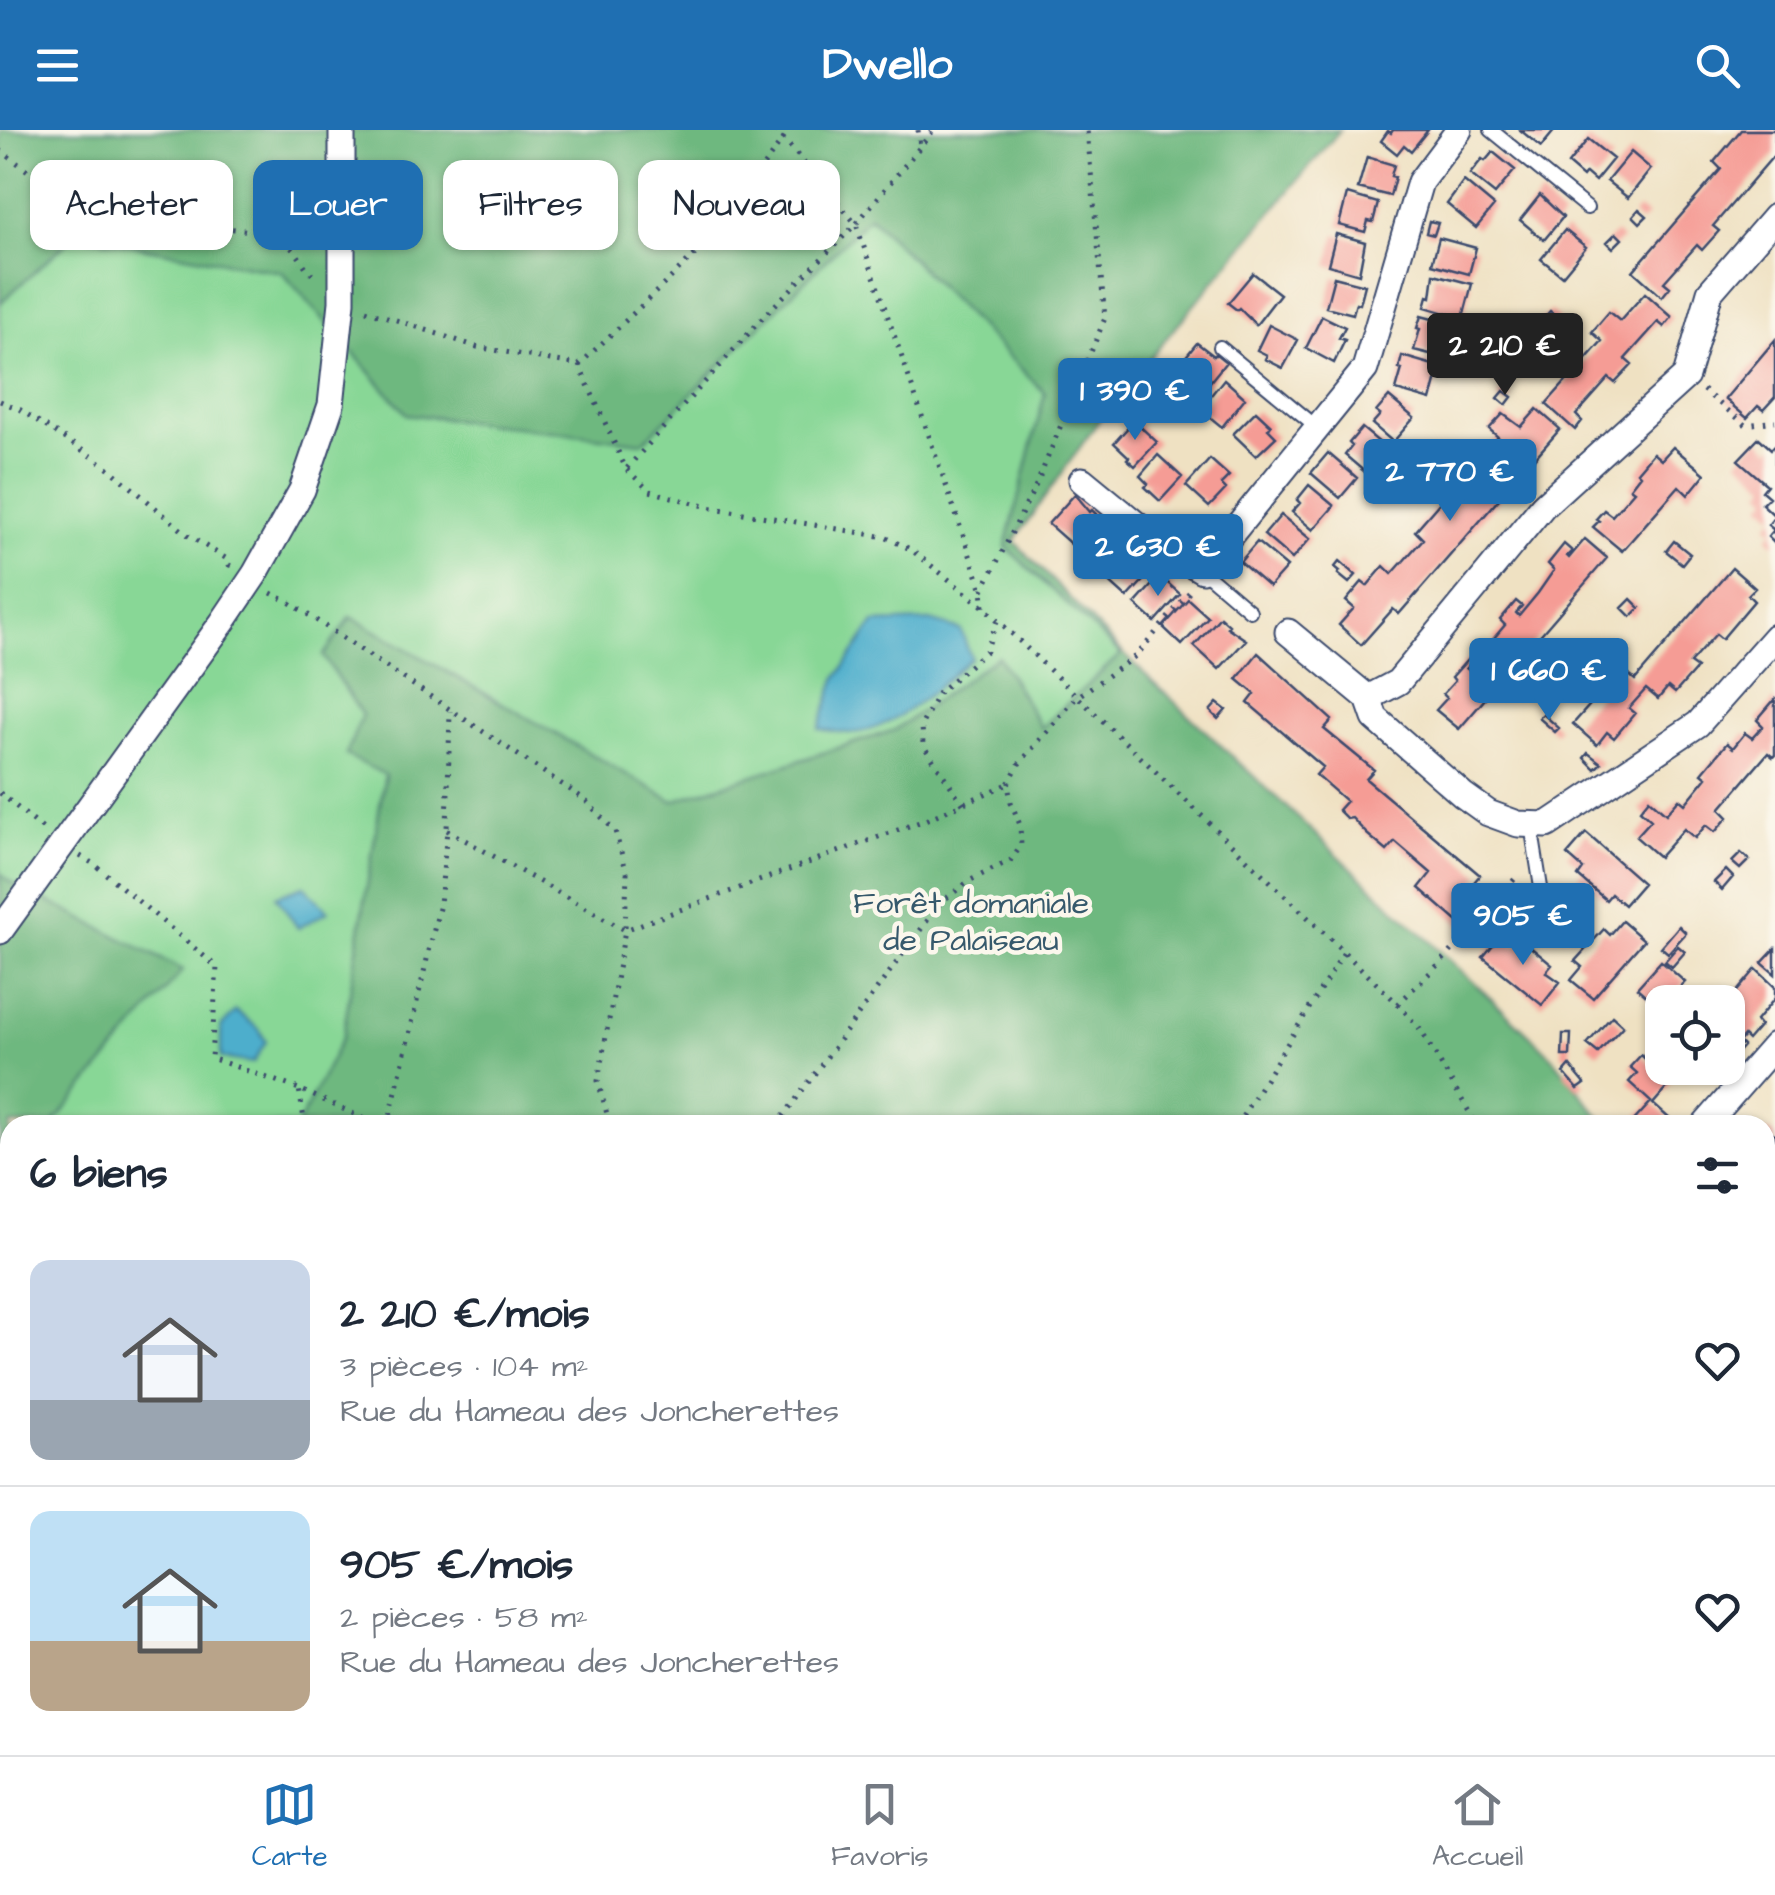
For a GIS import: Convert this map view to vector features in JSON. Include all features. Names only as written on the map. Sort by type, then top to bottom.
[{"type":"street","points":[[0,932],[255,574],[302,490],[331,405],[342,302],[342,130]]},
{"type":"street","points":[[1082,480],[1165,548],[1202,570],[1365,369],[1420,182],[1459,130]]},
{"type":"street","points":[[1368,698],[1398,682],[1543,506],[1686,376],[1710,292],[1775,217]]},
{"type":"street","points":[[1288,632],[1368,698],[1375,718],[1462,795],[1494,806],[1533,838],[1698,724],[1775,637]]},
{"type":"street","points":[[1714,1115],[1775,1044]]},
{"type":"lane","points":[[1492,130],[1587,208]]},
{"type":"lane","points":[[1220,347],[1318,428]]},
{"type":"lane","points":[[1202,570],[1250,611]]},
{"type":"lane","points":[[1533,838],[1543,900],[1575,932]]},
{"type":"path","points":[[776,130],[856,224],[982,590],[984,607]]},
{"type":"path","points":[[918,130],[920,146]]},
{"type":"path","points":[[626,469],[768,312],[856,224],[934,130]]},
{"type":"path","points":[[982,590],[1038,480],[1105,318],[1086,130]]},
{"type":"path","points":[[579,365],[701,249],[784,138]]},
{"type":"path","points":[[0,150],[64,198],[101,213],[259,232],[280,239],[313,276],[336,290],[342,302],[476,347],[579,365]]},
{"type":"path","points":[[579,365],[626,469],[650,490],[708,507],[885,537],[910,549],[984,607],[1398,1004],[1420,1030],[1470,1115]]},
{"type":"path","points":[[1686,376],[1746,425],[1775,421]]},
{"type":"path","points":[[0,401],[19,409],[105,465],[189,536],[227,558],[229,564],[236,562],[255,574],[269,591],[584,799],[615,832],[627,873],[625,930],[598,1081],[607,1115]]},
{"type":"path","points":[[446,830],[625,930],[924,820],[1008,784],[1020,764],[1077,697],[1137,655],[1189,594],[1202,570]]},
{"type":"path","points":[[963,804],[924,745],[922,724],[938,692],[986,650],[997,621]]},
{"type":"path","points":[[390,1115],[440,904],[450,711]]},
{"type":"path","points":[[783,1115],[941,902],[1011,860],[1021,846],[1020,825],[1008,784]]},
{"type":"path","points":[[0,793],[62,846],[94,864],[217,967],[211,1058],[356,1115]]},
{"type":"path","points":[[1398,1004],[1449,954],[1527,866],[1533,838]]},
{"type":"path","points":[[1243,1115],[1344,952]]},
{"type":"path","points":[[300,1090],[304,1115]]},
{"type":"green space","name":"Forêt domaniale de Palaiseau","points":[[0,130],[1340,130],[1104,413],[1014,541],[1133,663],[1551,1055],[1598,1115],[303,1115],[343,1036],[385,775],[346,755],[362,715],[323,656],[351,617],[673,801],[895,730],[998,656],[1041,728],[1121,654],[1006,547],[1045,393],[870,216],[840,246],[840,160],[638,160],[638,250],[836,250],[643,442],[407,414],[282,272],[159,250],[233,250],[233,160],[30,160],[30,250],[58,250],[0,303]]},
{"type":"green space","points":[[869,216],[1045,393],[1006,547],[1121,654],[1041,728],[998,656],[895,730],[673,801],[350,617],[324,656],[363,715],[385,774],[343,1037],[303,1115],[60,1115],[182,970],[10,882],[0,873],[0,303],[58,250],[159,250],[282,272],[407,414],[643,442],[835,250],[840,250],[840,245]]},
{"type":"green space","points":[[0,873],[10,882],[183,970],[60,1115],[0,1115]]},
{"type":"water","points":[[930,621],[961,630],[971,658],[915,705],[883,725],[850,733],[819,729],[836,679],[874,623]]},
{"type":"water","points":[[304,886],[328,911],[298,928],[276,896]]},
{"type":"water","points":[[236,1011],[259,1029],[266,1042],[253,1063],[221,1058],[221,1027]]},
{"type":"building","points":[[1393,130],[1428,130],[1411,151],[1404,145],[1397,154],[1381,141]]},
{"type":"building","points":[[1520,130],[1555,130],[1541,147]]},
{"type":"building","points":[[1741,130],[1775,130],[1775,154],[1713,226],[1719,231],[1702,250],[1697,245],[1664,282],[1670,287],[1662,297],[1633,271],[1721,169],[1714,162]]},
{"type":"building","points":[[1588,139],[1613,159],[1595,181],[1586,173],[1583,177],[1568,164]]},
{"type":"building","points":[[1493,152],[1515,170],[1495,194],[1470,174]]},
{"type":"building","points":[[1631,152],[1651,169],[1628,198],[1607,181]]},
{"type":"building","points":[[1367,157],[1394,165],[1390,196],[1358,188]]},
{"type":"building","points":[[1464,181],[1494,206],[1476,228],[1447,204]]},
{"type":"building","points":[[1347,194],[1378,203],[1373,222],[1368,221],[1365,232],[1339,225]]},
{"type":"building","points":[[1540,195],[1563,217],[1544,240],[1520,220]]},
{"type":"building","points":[[1639,209],[1647,216],[1640,223],[1633,216]]},
{"type":"building","points":[[1429,221],[1438,223],[1434,235],[1426,233]]},
{"type":"building","points":[[1565,230],[1586,247],[1562,276],[1541,259]]},
{"type":"building","points":[[1616,233],[1622,239],[1613,248],[1607,242]]},
{"type":"building","points":[[1336,234],[1365,242],[1359,274],[1328,265]]},
{"type":"building","points":[[1439,238],[1476,248],[1469,274],[1432,264]]},
{"type":"building","points":[[1253,273],[1280,294],[1256,325],[1228,303]]},
{"type":"building","points":[[1434,274],[1472,284],[1463,318],[1425,307],[1428,296],[1431,297]]},
{"type":"building","points":[[1334,277],[1365,285],[1353,314],[1326,307]]},
{"type":"building","points":[[1645,293],[1672,317],[1664,327],[1658,322],[1625,359],[1632,365],[1615,383],[1609,378],[1576,415],[1582,421],[1575,430],[1546,404],[1602,341],[1592,332],[1609,312],[1620,321]]},
{"type":"building","points":[[1550,311],[1559,319],[1550,330],[1540,322]]},
{"type":"building","points":[[1322,316],[1345,327],[1339,338],[1345,340],[1334,363],[1306,348]]},
{"type":"building","points":[[1421,316],[1459,326],[1450,359],[1414,350]]},
{"type":"building","points":[[1269,325],[1298,340],[1283,368],[1257,350]]},
{"type":"building","points":[[1775,340],[1775,397],[1763,410],[1758,406],[1747,418],[1725,399]]},
{"type":"building","points":[[1197,343],[1226,362],[1201,393],[1174,371]]},
{"type":"building","points":[[1520,346],[1527,352],[1517,363],[1510,358]]},
{"type":"building","points":[[1402,356],[1440,367],[1431,400],[1396,390]]},
{"type":"building","points":[[1224,379],[1245,398],[1222,427],[1200,409]]},
{"type":"building","points":[[1504,391],[1512,397],[1506,405],[1498,398]]},
{"type":"building","points":[[1389,397],[1414,418],[1393,442],[1372,424],[1380,415],[1376,412]]},
{"type":"building","points":[[1537,409],[1560,429],[1399,614],[1393,609],[1361,645],[1339,625],[1354,608],[1346,601],[1362,582],[1367,586],[1384,566],[1392,574],[1423,539],[1415,531],[1448,493],[1457,501],[1488,465],[1480,457],[1498,437],[1489,429],[1503,414],[1521,427]]},
{"type":"building","points":[[1256,411],[1271,425],[1268,429],[1276,437],[1256,456],[1233,434]]},
{"type":"building","points":[[1134,421],[1157,442],[1135,466],[1114,443]]},
{"type":"building","points":[[1362,428],[1387,449],[1366,473],[1345,455],[1352,446],[1349,443]]},
{"type":"building","points":[[1759,438],[1771,449],[1775,445],[1775,516],[1762,504],[1769,497],[1762,491],[1767,485],[1738,460]]},
{"type":"building","points":[[1673,447],[1705,474],[1688,495],[1679,486],[1622,551],[1593,527],[1599,521],[1596,519],[1604,510],[1612,516],[1634,491],[1630,488],[1640,475],[1637,472],[1653,453],[1661,460]]},
{"type":"building","points":[[1328,453],[1357,478],[1340,498],[1311,473]]},
{"type":"building","points":[[1158,455],[1182,477],[1160,501],[1140,476]]},
{"type":"building","points":[[1210,459],[1229,476],[1221,484],[1226,489],[1209,507],[1186,486]]},
{"type":"building","points":[[1309,485],[1334,506],[1313,530],[1292,512]]},
{"type":"building","points":[[1075,494],[1100,518],[1074,547],[1048,524]]},
{"type":"building","points":[[1281,515],[1310,539],[1292,559],[1264,535]]},
{"type":"building","points":[[1775,516],[1775,544],[1768,537],[1774,530],[1768,525]]},
{"type":"building","points":[[1104,528],[1123,546],[1098,574],[1078,556]]},
{"type":"building","points":[[1585,539],[1607,558],[1459,729],[1436,710],[1447,698],[1443,694],[1455,681],[1452,677],[1468,659],[1472,662],[1466,668],[1470,671],[1497,640],[1494,638],[1505,625],[1500,620],[1516,601],[1522,606],[1516,613],[1519,616],[1554,570],[1548,564],[1564,544],[1572,551],[1569,558]]},
{"type":"building","points":[[1674,541],[1690,554],[1682,564],[1666,551]]},
{"type":"building","points":[[1257,542],[1287,567],[1269,587],[1240,562]]},
{"type":"building","points":[[1132,551],[1152,571],[1127,598],[1106,579]]},
{"type":"building","points":[[1340,561],[1356,575],[1349,583],[1335,567]]},
{"type":"building","points":[[1732,568],[1755,588],[1748,595],[1754,601],[1722,639],[1716,634],[1690,663],[1697,668],[1675,693],[1668,687],[1658,699],[1646,689],[1629,708],[1635,713],[1614,738],[1607,732],[1597,745],[1573,724],[1622,669],[1635,680]]},
{"type":"building","points":[[1160,576],[1180,594],[1155,622],[1135,604]]},
{"type":"building","points":[[1188,599],[1208,617],[1182,645],[1163,627]]},
{"type":"building","points":[[1631,599],[1640,608],[1631,617],[1622,608]]},
{"type":"building","points":[[1220,617],[1246,640],[1219,669],[1194,646]]},
{"type":"building","points":[[1258,653],[1332,720],[1324,729],[1374,770],[1366,779],[1480,875],[1470,887],[1484,898],[1479,903],[1484,909],[1466,929],[1419,888],[1431,873],[1395,842],[1387,851],[1352,818],[1347,819],[1338,810],[1346,801],[1316,775],[1323,767],[1248,703],[1255,694],[1237,679]]},
{"type":"building","points":[[1573,671],[1581,678],[1575,689],[1565,681]]},
{"type":"building","points":[[1775,699],[1775,755],[1768,753],[1720,809],[1728,817],[1715,832],[1706,825],[1695,838],[1684,829],[1659,857],[1636,837],[1651,820],[1640,810],[1649,799],[1666,814],[1679,799],[1685,804],[1707,777],[1702,773],[1727,743],[1733,748],[1745,733],[1752,738],[1763,726],[1757,720]]},
{"type":"building","points":[[1217,703],[1226,710],[1218,719],[1210,711]]},
{"type":"building","points":[[1543,714],[1559,728],[1555,732],[1539,718]]},
{"type":"building","points":[[1588,753],[1601,763],[1595,769],[1584,758]]},
{"type":"building","points":[[1586,833],[1643,883],[1624,905],[1611,894],[1606,900],[1578,876],[1583,869],[1567,855]]},
{"type":"building","points":[[1741,853],[1749,860],[1740,869],[1732,862]]},
{"type":"building","points":[[1726,870],[1733,877],[1722,890],[1714,882]]},
{"type":"building","points":[[1622,921],[1644,940],[1593,998],[1571,980],[1582,967],[1575,961],[1604,929],[1610,935]]},
{"type":"building","points":[[1679,926],[1686,933],[1668,953],[1661,947]]},
{"type":"building","points":[[1502,934],[1517,947],[1522,940],[1552,965],[1546,972],[1560,982],[1542,1005],[1483,957]]},
{"type":"building","points":[[1678,946],[1685,952],[1672,967],[1665,961]]},
{"type":"building","points":[[1775,949],[1775,974],[1762,963]]},
{"type":"building","points":[[1661,961],[1685,982],[1645,985],[1645,995],[1637,988]]},
{"type":"building","points":[[1756,969],[1775,987],[1775,998],[1756,1021],[1760,1026],[1748,1040],[1745,1037],[1742,985]]},
{"type":"building","points":[[1612,1016],[1623,1026],[1598,1053],[1587,1044]]},
{"type":"building","points":[[1563,1034],[1571,1034],[1570,1056],[1562,1056]]},
{"type":"building","points":[[1641,1055],[1645,1059],[1645,1085],[1669,1085],[1653,1104],[1665,1115],[1639,1115],[1651,1102],[1629,1082],[1637,1073],[1630,1067]]},
{"type":"building","points":[[1570,1066],[1585,1084],[1578,1089],[1564,1073]]}]
